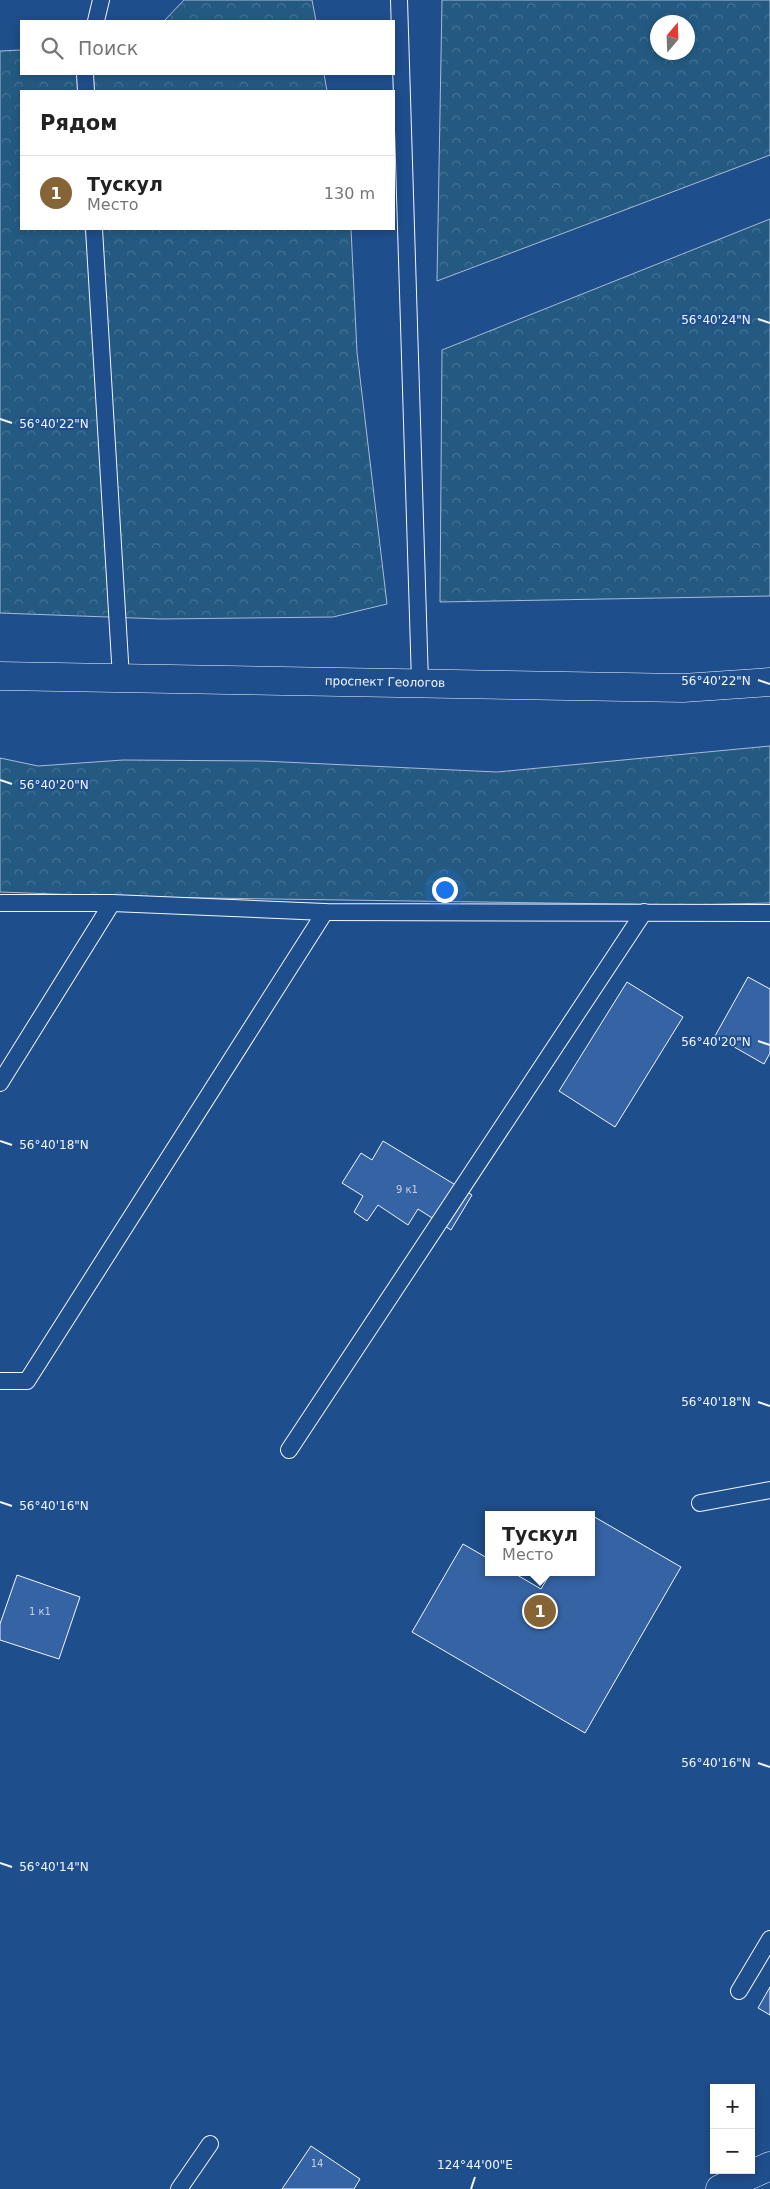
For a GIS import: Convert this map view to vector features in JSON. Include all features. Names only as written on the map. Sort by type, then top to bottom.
[{"type":"main road","name":"проспект Геологов","points":[[0,676],[683,688],[770,682]]},
{"type":"main road","points":[[720,2189],[770,2166]]},
{"type":"lane","points":[[96,20],[102,0]]},
{"type":"lane","points":[[399,0],[420,682]]},
{"type":"lane","points":[[84,75],[86,90]]},
{"type":"lane","points":[[94,230],[121,678]]},
{"type":"lane","points":[[0,903],[112,903],[325,912],[770,913]]},
{"type":"lane","points":[[0,1083],[112,903]]},
{"type":"lane","points":[[0,1381],[27,1381],[325,912]]},
{"type":"lane","points":[[289,1450],[644,912]]},
{"type":"lane","points":[[700,1503],[770,1490]]},
{"type":"lane","points":[[739,1991],[770,1939]]},
{"type":"lane","points":[[179,2189],[210,2144]]},
{"type":"green space","points":[[184,0],[312,0],[316,20],[165,20]]},
{"type":"green space","points":[[442,0],[770,0],[770,155],[437,281]]},
{"type":"green space","points":[[20,50],[20,75],[324,75],[327,90],[20,90],[20,230],[351,230],[357,352],[387,604],[333,617],[161,619],[0,613],[0,51]]},
{"type":"green space","points":[[770,219],[770,596],[440,602],[442,350]]},
{"type":"green space","points":[[770,746],[770,903],[687,905],[136,897],[0,892],[0,758],[38,766],[123,760],[262,761],[497,772]]},
{"type":"building","points":[[748,977],[770,989],[770,1053],[764,1064],[715,1036]]},
{"type":"building","points":[[627,982],[683,1017],[615,1127],[559,1091]]},
{"type":"building","points":[[383,1141],[472,1195],[451,1230],[418,1209],[408,1225],[378,1205],[367,1221],[354,1212],[363,1196],[342,1183],[361,1153],[372,1160]]},
{"type":"building","points":[[595,1517],[681,1567],[585,1733],[412,1632],[463,1544],[485,1557],[485,1576],[519,1576],[541,1589],[549,1576],[595,1576]]},
{"type":"building","points":[[17,1575],[80,1597],[59,1659],[0,1640],[0,1624]]},
{"type":"building","points":[[770,1987],[770,2015],[758,2008]]},
{"type":"building","points":[[311,2146],[360,2179],[354,2189],[282,2189]]},
{"type":"place","name":"Тускул","points":[[540,1611]]}]
